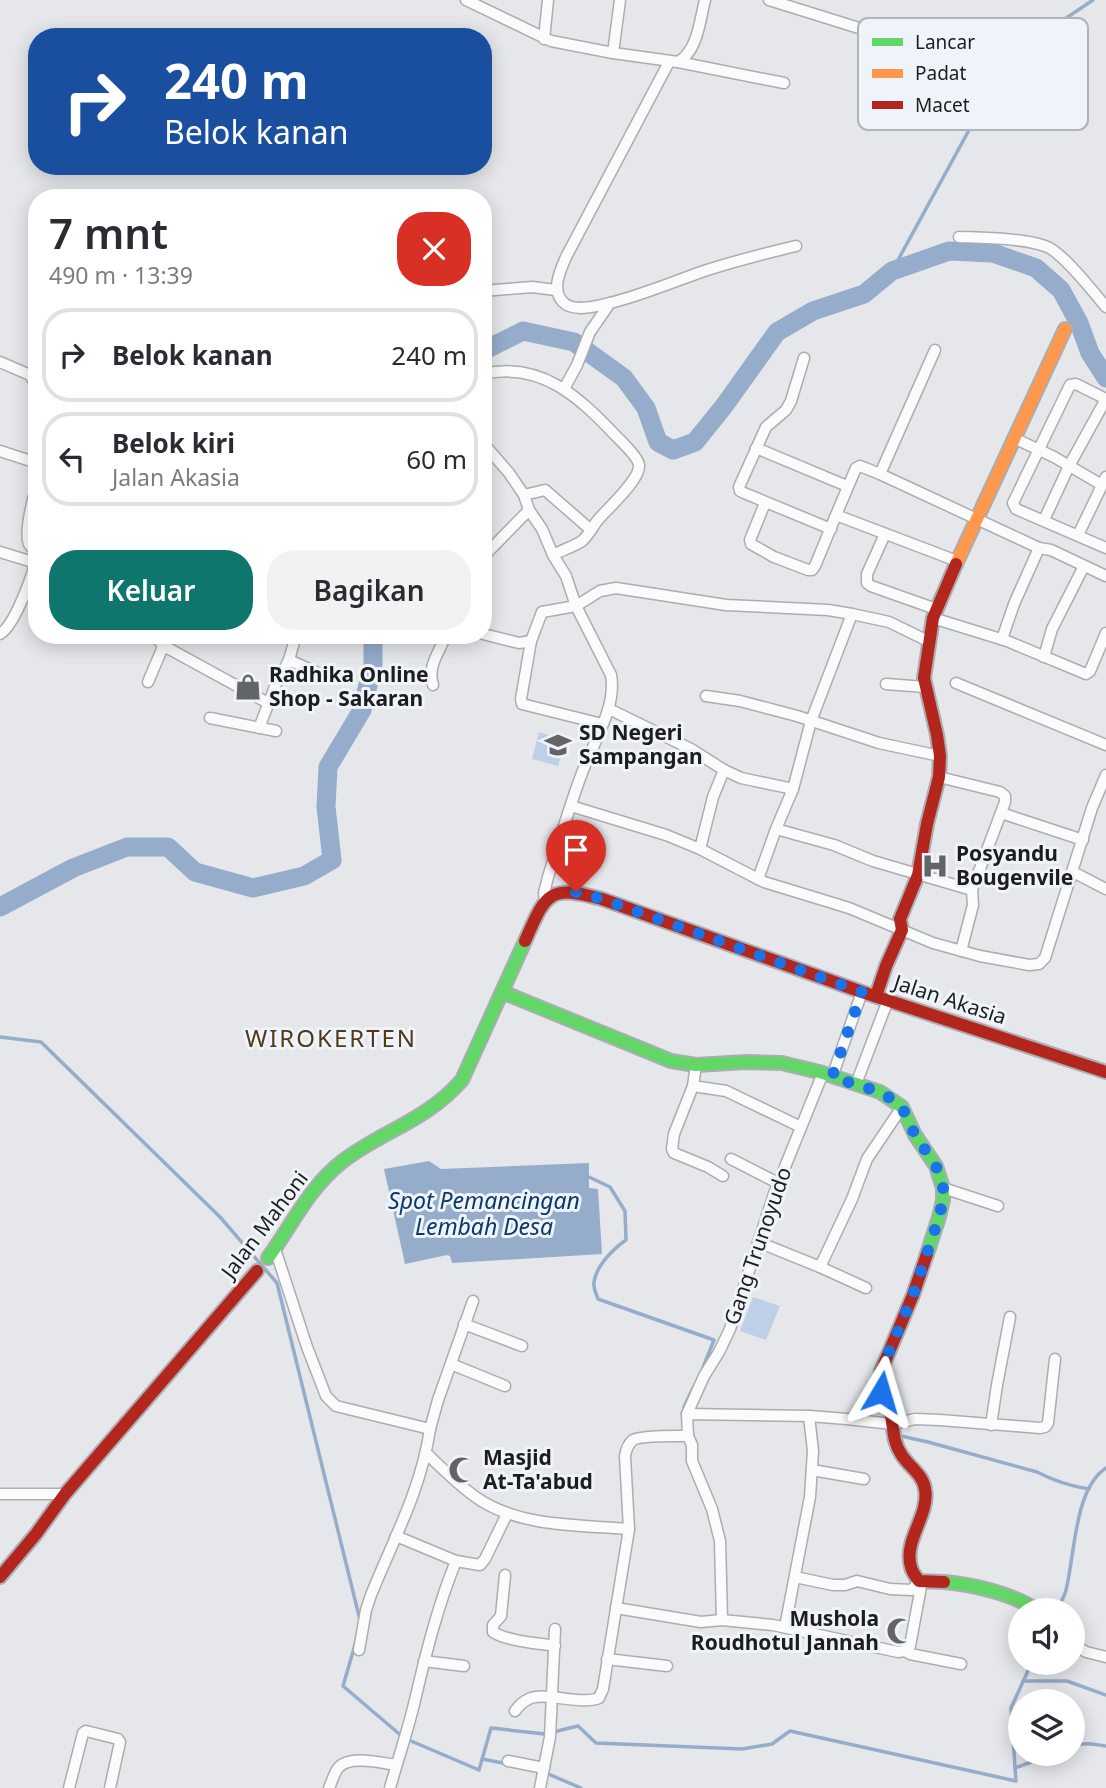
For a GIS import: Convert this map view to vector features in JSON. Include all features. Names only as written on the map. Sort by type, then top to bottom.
[{"type":"street","points":[[466,0],[544,39],[566,45],[784,83]]},
{"type":"street","points":[[544,39],[548,0]]},
{"type":"street","points":[[613,53],[620,0]]},
{"type":"street","points":[[705,0],[694,41],[683,59],[674,62],[566,257],[556,290],[563,302],[570,307],[610,303],[711,269],[796,246]]},
{"type":"street","points":[[769,0],[858,28]]},
{"type":"street","points":[[959,237],[998,238],[1048,246],[1071,267],[1106,307]]},
{"type":"street","points":[[492,290],[532,288],[556,290]]},
{"type":"street","points":[[564,388],[577,365],[590,332],[610,303]]},
{"type":"street","points":[[856,1084],[882,998],[886,966],[902,930],[900,919],[918,875],[939,777],[937,734],[924,678],[935,614],[976,518],[1065,329]]},
{"type":"street","points":[[880,474],[935,350]]},
{"type":"street","points":[[804,358],[791,401],[786,410],[766,427],[738,486],[741,492],[831,529]]},
{"type":"street","points":[[0,362],[28,374]]},
{"type":"street","points":[[492,373],[535,376],[564,388],[589,408],[637,459],[638,472],[583,540],[553,555]]},
{"type":"street","points":[[1044,520],[1069,466],[1106,399],[1076,384],[1070,385],[1013,503],[1016,509],[1106,548]]},
{"type":"street","points":[[1014,439],[1104,481],[1078,535]]},
{"type":"street","points":[[756,448],[847,486]]},
{"type":"street","points":[[0,451],[28,460]]},
{"type":"street","points":[[492,453],[524,495],[529,510],[542,529],[566,576],[576,606],[611,675],[613,687],[608,709],[581,774],[548,877],[545,901]]},
{"type":"street","points":[[765,502],[750,540],[751,544],[774,557],[808,570],[814,569],[847,486],[859,466],[1106,576]]},
{"type":"street","points":[[524,495],[545,489],[591,530]]},
{"type":"street","points":[[492,548],[529,510]]},
{"type":"street","points":[[836,515],[957,561]]},
{"type":"street","points":[[885,534],[867,574],[867,583],[871,586],[1086,674],[1089,673],[1106,633]]},
{"type":"street","points":[[1002,639],[1039,548]]},
{"type":"street","points":[[0,552],[28,561]]},
{"type":"street","points":[[1044,657],[1052,629],[1084,566]]},
{"type":"street","points":[[602,724],[523,704],[521,699],[531,641],[542,612],[576,606],[600,591],[616,588],[726,606],[828,610],[889,622],[930,642]]},
{"type":"street","points":[[0,634],[6,630],[28,595]]},
{"type":"street","points":[[758,879],[793,789],[811,721],[852,614]]},
{"type":"street","points":[[492,636],[519,643],[531,641]]},
{"type":"street","points":[[259,728],[293,644]]},
{"type":"street","points":[[433,685],[431,668],[442,644]]},
{"type":"street","points":[[148,682],[163,646],[268,703]]},
{"type":"street","points":[[289,660],[330,676]]},
{"type":"street","points":[[886,684],[925,687]]},
{"type":"street","points":[[956,684],[1106,746]]},
{"type":"street","points":[[706,696],[740,701],[879,743],[940,756]]},
{"type":"street","points":[[608,709],[691,749],[724,770],[759,783],[793,789]]},
{"type":"street","points":[[210,718],[275,732]]},
{"type":"street","points":[[700,849],[713,797],[724,770]]},
{"type":"street","points":[[571,806],[666,835],[758,879],[849,908],[933,943],[1034,965],[1045,958],[1092,808],[1106,775]]},
{"type":"street","points":[[939,777],[1003,793],[1005,799],[972,890],[973,905],[961,951]]},
{"type":"street","points":[[1001,813],[1083,839]]},
{"type":"street","points":[[776,829],[972,890]]},
{"type":"street","points":[[1073,872],[1106,889]]},
{"type":"street","name":"Jalan Akasia","points":[[545,901],[554,894],[566,892],[602,899],[862,992],[1106,1072]]},
{"type":"street","name":"Jalan Mahoni","points":[[0,1577],[65,1494],[272,1253],[309,1194],[327,1174],[344,1160],[436,1107],[451,1095],[462,1080],[545,901]]},
{"type":"street","points":[[502,992],[671,1061],[696,1065],[782,1063],[880,1092],[902,1107],[915,1135],[936,1166],[943,1188],[939,1217],[913,1295],[881,1371],[879,1383],[890,1413],[898,1449],[925,1489],[924,1506],[911,1552],[911,1566],[921,1581],[910,1646],[905,1651],[882,1650],[746,1621],[701,1622],[616,1608]]},
{"type":"street","name":"Gang Trunoyudo","points":[[687,1415],[704,1376],[730,1329],[778,1183],[862,992]]},
{"type":"street","points":[[696,1065],[692,1086],[674,1134],[672,1150],[723,1176]]},
{"type":"street","points":[[692,1086],[726,1091],[802,1127]]},
{"type":"street","points":[[820,1267],[852,1199],[867,1159],[902,1107]]},
{"type":"street","points":[[731,1159],[778,1183]]},
{"type":"street","points":[[943,1188],[998,1206]]},
{"type":"street","points":[[758,1242],[866,1289]]},
{"type":"street","points":[[272,1253],[330,1401],[336,1406],[430,1429]]},
{"type":"street","points":[[359,1650],[366,1610],[414,1495],[430,1429],[473,1301]]},
{"type":"street","points":[[991,1425],[1010,1317]]},
{"type":"street","points":[[464,1324],[522,1346]]},
{"type":"street","points":[[722,1620],[719,1541],[712,1509],[692,1461],[687,1415],[809,1416],[892,1424],[915,1419],[1040,1428],[1048,1423],[1055,1359]]},
{"type":"street","points":[[451,1364],[505,1385]]},
{"type":"street","points":[[786,1628],[810,1497],[813,1451],[809,1416]]},
{"type":"street","points":[[515,1711],[527,1699],[533,1697],[599,1698],[603,1689],[629,1529],[625,1456],[628,1446],[639,1438],[688,1436]]},
{"type":"street","points":[[426,1453],[469,1492],[507,1514],[552,1522],[629,1529]]},
{"type":"street","points":[[812,1470],[864,1479]]},
{"type":"street","points":[[0,1494],[65,1494]]},
{"type":"street","points":[[396,1536],[456,1561],[477,1565],[483,1563],[507,1514]]},
{"type":"street","points":[[390,1788],[424,1661],[456,1561]]},
{"type":"street","points":[[505,1575],[501,1616],[493,1625],[493,1632],[508,1638],[555,1646]]},
{"type":"street","points":[[795,1577],[833,1585],[857,1581],[890,1589],[912,1590],[921,1581],[960,1583],[1014,1598]]},
{"type":"street","points":[[508,1760],[542,1777],[551,1732],[555,1629]]},
{"type":"street","points":[[905,1651],[961,1664]]},
{"type":"street","points":[[1085,1651],[1106,1657]]},
{"type":"street","points":[[607,1659],[667,1666]]},
{"type":"street","points":[[424,1661],[464,1667]]},
{"type":"street","points":[[69,1788],[83,1732],[86,1731],[118,1739],[120,1742],[110,1788]]},
{"type":"street","points":[[329,1788],[340,1765],[344,1763],[368,1760],[396,1765]]},
{"type":"shaded area","points":[[539,732],[565,740],[558,766],[532,759]]},
{"type":"shaded area","points":[[753,1297],[780,1306],[766,1340],[740,1331]]},
{"type":"water","name":"Spot Pemancingan Lembah Desa","points":[[429,1161],[441,1169],[589,1163],[589,1188],[598,1189],[602,1254],[452,1263],[447,1255],[405,1264],[384,1169]]},
{"type":"waterway","points":[[1066,18],[1093,0]]},
{"type":"waterway","points":[[892,271],[969,130]]},
{"type":"waterway","points":[[492,346],[523,331],[574,342],[624,378],[646,408],[658,442],[673,450],[695,442],[777,332],[813,311],[864,294],[892,271],[949,251],[993,253],[1036,268],[1061,290],[1079,323],[1090,353],[1106,378]]},
{"type":"waterway","points":[[0,907],[73,868],[127,847],[168,847],[195,872],[253,888],[304,876],[332,860],[326,807],[328,767],[362,710],[373,664],[373,644]]},
{"type":"waterway","points":[[0,1037],[41,1042],[220,1217],[277,1283],[360,1620]]},
{"type":"waterway","points":[[589,1177],[610,1187],[625,1211],[626,1240],[611,1253],[595,1276],[598,1299],[714,1340],[700,1375]]},
{"type":"waterway","points":[[686,1408],[684,1407],[693,1388]]},
{"type":"waterway","points":[[897,1433],[1089,1489]]},
{"type":"waterway","points":[[1063,1598],[1082,1507],[1095,1478],[1106,1468]]},
{"type":"waterway","points":[[357,1638],[343,1686],[404,1738],[479,1770],[491,1728],[545,1734],[578,1726],[596,1743],[742,1749],[772,1744],[790,1731],[1016,1781],[1011,1708],[1026,1675]]},
{"type":"waterway","points":[[1023,1681],[1067,1681],[1106,1695]]},
{"type":"waterway","points":[[1085,1744],[1105,1746]]},
{"type":"waterway","points":[[482,1759],[508,1764]]},
{"type":"waterway","points":[[1015,1768],[1020,1766]]},
{"type":"waterway","points":[[546,1773],[581,1788]]},
{"type":"traffic: fast","points":[[268,1258],[311,1194],[331,1171],[358,1150],[434,1106],[462,1080],[525,941]]},
{"type":"traffic: fast","points":[[502,992],[671,1061],[696,1065],[782,1063],[880,1092],[902,1107],[915,1135],[936,1166],[943,1188],[939,1217],[927,1254]]},
{"type":"traffic: fast","points":[[944,1582],[967,1585],[1013,1598]]},
{"type":"traffic: slow","points":[[956,564],[1065,329]]},
{"type":"traffic: jam","points":[[876,996],[902,930],[900,919],[918,875],[939,777],[937,735],[924,678],[933,618],[956,564]]},
{"type":"traffic: jam","points":[[525,941],[538,912],[551,897],[559,893],[570,893],[602,899],[862,992],[1106,1072]]},
{"type":"traffic: jam","points":[[927,1254],[881,1371],[881,1377],[896,1444],[918,1474],[925,1489],[924,1508],[911,1547],[912,1569],[919,1581],[944,1582]]},
{"type":"traffic: jam","points":[[0,1577],[65,1494],[257,1271]]},
{"type":"place","name":"Radhika Online Shop - Sakaran","points":[[248,687]]},
{"type":"place","name":"SD Negeri Sampangan","points":[[558,745]]},
{"type":"place","name":"Posyandu Bougenvile","points":[[935,866]]},
{"type":"place","name":"Masjid At-Ta'abud","points":[[462,1470]]},
{"type":"place","name":"Mushola Roudhotul Jannah","points":[[900,1631]]},
{"type":"district","name":"WIROKERTEN","points":[[331,1039]]},
{"type":"route","points":[[576,892],[862,992],[832,1077],[880,1092],[902,1107],[915,1135],[936,1166],[943,1188],[939,1217],[913,1295],[881,1371],[881,1392]]}]
